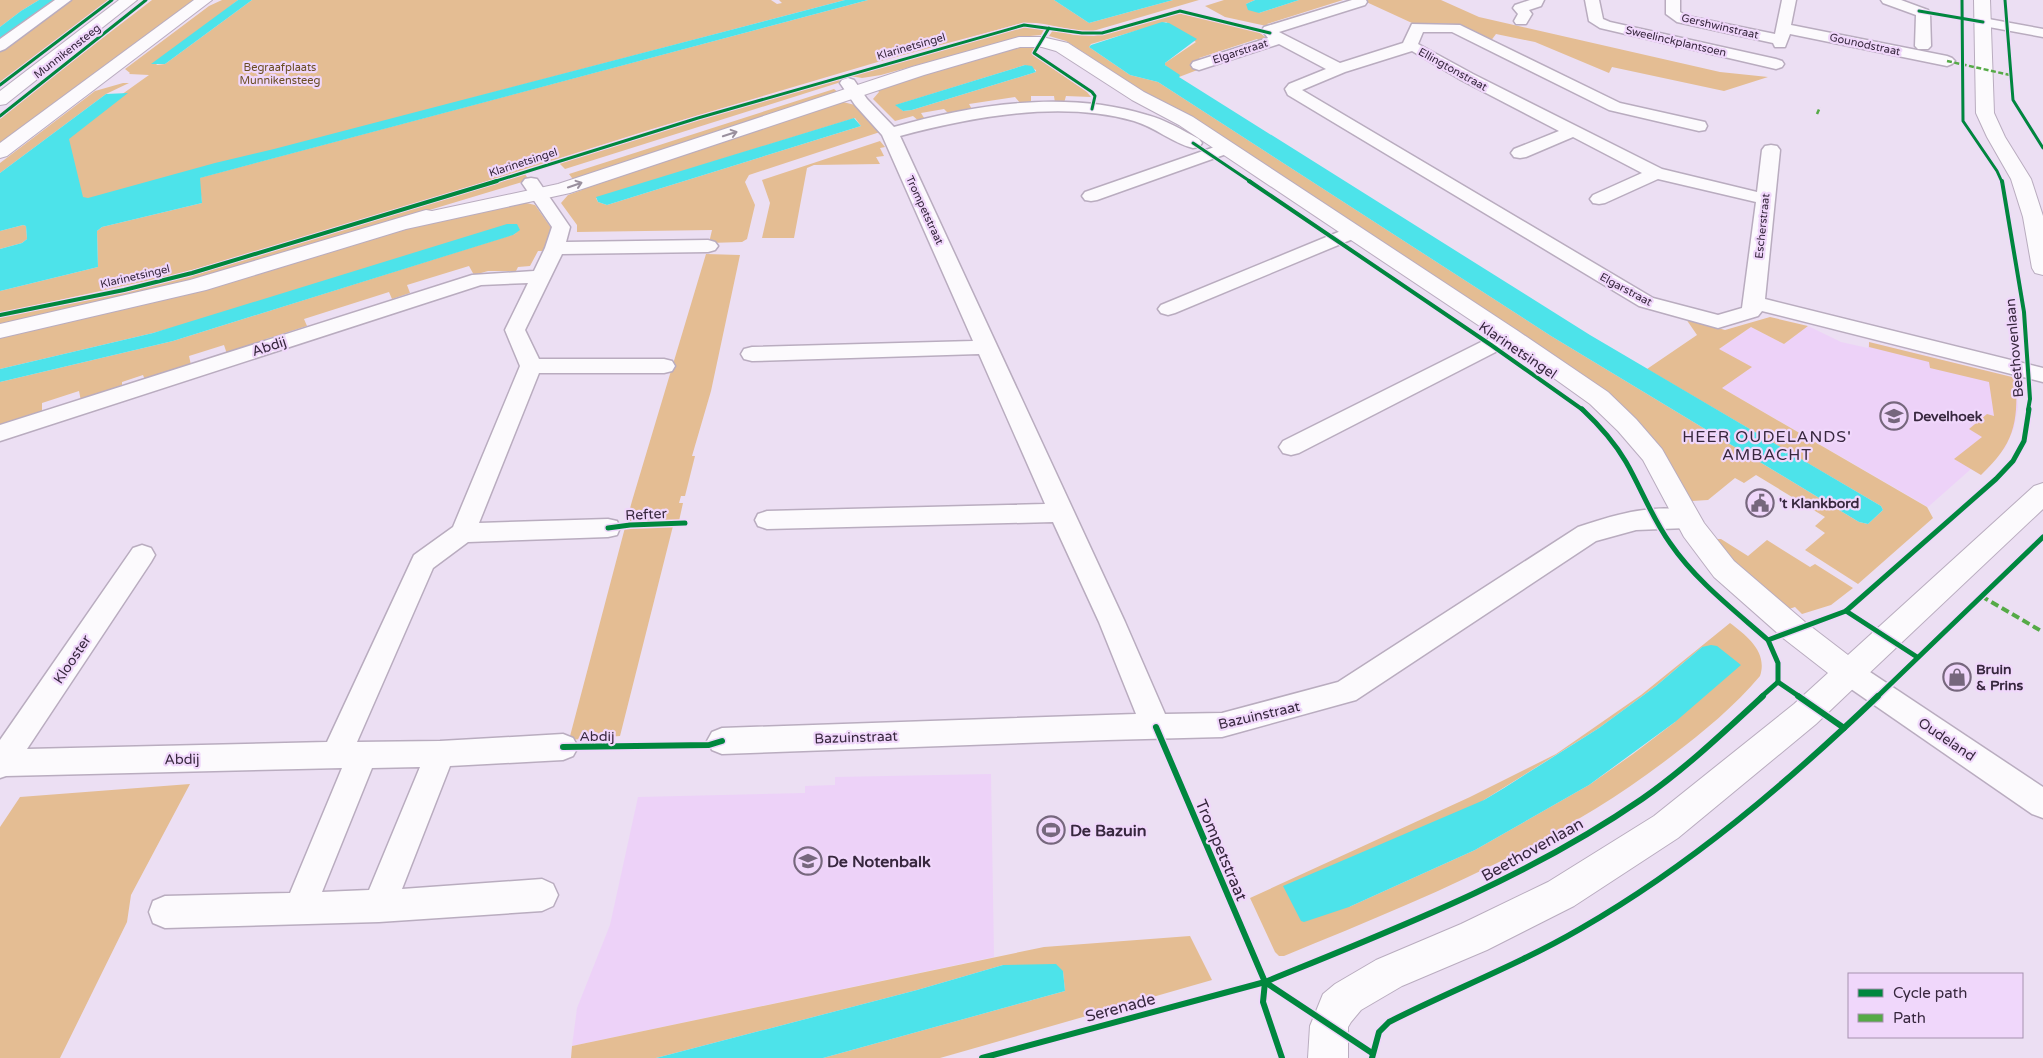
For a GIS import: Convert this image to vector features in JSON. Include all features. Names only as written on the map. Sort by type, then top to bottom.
[{"type":"street","points":[[0,46],[64,0]]},
{"type":"street","name":"Munnikensteeg","points":[[0,100],[130,0]]},
{"type":"street","points":[[0,152],[204,0]]},
{"type":"street","points":[[1521,21],[1525,14],[1520,8],[1536,3],[1537,0]]},
{"type":"street","name":"Sweelinckplantsoen","points":[[1592,0],[1596,21],[1605,25],[1776,64]]},
{"type":"street","name":"Gershwinstraat","points":[[1673,0],[1673,14],[1682,19],[1782,34]]},
{"type":"street","points":[[1772,79],[1789,0]]},
{"type":"street","points":[[1888,0],[1923,13],[1923,46]]},
{"type":"street","points":[[1982,0],[1985,113],[1998,141],[2021,179],[2033,217],[2043,268]]},
{"type":"street","name":"Elgarstraat","points":[[1339,69],[1270,33],[1268,30],[1360,2]]},
{"type":"street","points":[[1983,22],[2043,33]]},
{"type":"street","name":"Ellingtonstraat","points":[[1699,126],[1607,126],[1573,131],[1410,46],[1417,27],[1455,28],[1607,126],[1656,173],[1765,199]]},
{"type":"street","name":"Gounodstraat","points":[[1782,34],[1947,61]]},
{"type":"street","name":"Elgarstraat","points":[[1199,65],[1282,38]]},
{"type":"street","name":"Klarinetsingel","points":[[0,331],[198,285],[408,223],[535,189],[563,189],[852,88],[1019,42],[1053,44],[1075,54],[1122,86],[1186,121],[1510,336],[1599,398],[1627,425],[1653,455],[1687,518],[1712,555],[1732,577],[1794,630],[1851,674]]},
{"type":"street","name":"Elgarstraat","points":[[1410,46],[1339,69],[1295,87],[1293,89],[1294,92],[1646,302],[1718,322],[1752,312],[1754,303]]},
{"type":"street","name":"Trompetstraat","points":[[852,88],[861,102],[890,133],[1112,622],[1156,728]]},
{"type":"street","points":[[890,133],[947,118],[1002,111],[1092,108],[1141,118],[1193,143]]},
{"type":"street","points":[[1520,153],[1573,131]]},
{"type":"street","points":[[1092,196],[1226,148]]},
{"type":"street","name":"Escherstraat","points":[[1754,303],[1771,150]]},
{"type":"street","points":[[1599,199],[1656,173]]},
{"type":"street","points":[[299,908],[349,754],[423,562],[463,533],[531,366],[515,330],[554,248],[561,227],[535,189]]},
{"type":"street","points":[[1168,309],[1353,232]]},
{"type":"street","points":[[554,248],[708,246]]},
{"type":"street","name":"Abdij","points":[[0,433],[479,279],[508,276],[541,277]]},
{"type":"street","points":[[1754,303],[2043,375]]},
{"type":"street","name":"Klarinetsingel","points":[[1291,447],[1510,336]]},
{"type":"street","points":[[752,354],[986,347]]},
{"type":"street","points":[[531,366],[664,366]]},
{"type":"street","points":[[1328,1058],[1329,1026],[1337,1008],[1348,997],[1388,973],[1474,937],[1545,902],[1630,851],[1702,800],[1851,674],[2043,493]]},
{"type":"street","points":[[767,520],[1061,513]]},
{"type":"street","name":"Bazuinstraat","points":[[722,742],[1107,727],[1156,728],[1222,725],[1346,692],[1588,534],[1636,519],[1687,518]]},
{"type":"street","name":"Refter","points":[[463,533],[608,528]]},
{"type":"street","name":"Klooster","points":[[0,764],[142,555]]},
{"type":"street","name":"Oudeland","points":[[1851,674],[2043,804]]},
{"type":"street","name":"Abdij","points":[[0,764],[349,754],[440,754],[563,747]]},
{"type":"street","points":[[380,906],[440,754]]},
{"type":"street","points":[[165,912],[380,906],[542,895]]},
{"type":"shaded area","name":"Develhoek","points":[[1808,326],[1841,342],[1868,348],[1869,342],[2012,377],[2016,381],[2018,407],[2014,428],[2005,448],[1981,475],[1971,469],[1928,507],[1722,388],[1724,386],[1718,350],[1751,327],[1784,344]]},
{"type":"shaded area","name":"De Notenbalk","points":[[991,774],[994,957],[572,1046],[577,1008],[610,925],[638,797],[805,793],[805,786],[835,785],[835,777]]},
{"type":"green space","points":[[0,0],[39,0],[0,27]]},
{"type":"green space","points":[[69,0],[111,0],[0,83],[0,51]]},
{"type":"green space","points":[[152,0],[195,0],[0,145],[0,117]]},
{"type":"green space","name":"Begraafplaats Munnikensteeg","points":[[222,0],[238,0],[156,65],[165,64],[252,0],[771,0],[777,4],[782,3],[779,0],[845,0],[75,205],[55,142],[149,75],[129,74],[125,69],[209,6]]},
{"type":"green space","points":[[868,0],[1054,0],[1089,23],[1173,0],[1199,0],[1093,31],[1023,23],[881,61],[652,129],[371,218],[178,274],[0,313],[0,291],[98,267],[97,231],[102,227],[202,203],[199,178]]},
{"type":"green space","points":[[1224,0],[1255,0],[1246,4],[1259,13],[1299,0],[1343,0],[1267,24],[1271,27],[1225,17],[1205,6]]},
{"type":"green space","points":[[1362,0],[1441,0],[1479,17],[1720,72],[1768,77],[1724,91],[1612,67],[1609,73],[1535,42],[1496,34],[1490,42],[1455,24],[1412,23]]},
{"type":"green space","points":[[1177,13],[1256,30],[1268,39],[1261,42],[1257,39],[1199,58],[1202,61],[1200,69],[1179,77],[1165,63],[1196,42],[1166,22],[1091,44],[1089,47],[1130,75],[1158,82],[1551,336],[1859,522],[1868,524],[1883,510],[1881,506],[1647,369],[1697,335],[1686,319],[1725,330],[1770,317],[1808,326],[1784,344],[1751,327],[1719,349],[1752,367],[1722,388],[1927,507],[1933,518],[1858,584],[1805,550],[1825,533],[1815,526],[1825,517],[1756,475],[1744,483],[1735,478],[1708,500],[1692,501],[1666,456],[1654,441],[1152,97],[1066,41],[1049,36],[1053,30],[1074,35],[1094,36]]},
{"type":"green space","points":[[1032,25],[1045,28],[1041,35],[1019,37],[881,75],[862,78],[849,76],[1017,27]]},
{"type":"green space","points":[[1034,48],[1033,55],[1087,92],[1091,97],[1066,96],[1064,103],[1055,103],[1054,96],[1031,96],[1031,103],[1021,104],[1015,97],[969,104],[973,111],[950,115],[944,109],[921,113],[926,121],[920,122],[913,116],[895,121],[873,99],[879,92],[877,89],[1009,49]],"holes":[[[1025,65],[1036,70],[1036,72],[912,110],[903,111],[896,105]]]},
{"type":"green space","points":[[838,79],[841,82],[565,169],[559,163],[673,127]]},
{"type":"green space","points":[[129,83],[106,94],[0,173],[0,163],[95,91]]},
{"type":"green space","points":[[834,89],[840,94],[575,182],[569,174]]},
{"type":"green space","points":[[843,102],[855,105],[880,132],[749,175],[745,182],[755,205],[747,239],[742,242],[709,243],[712,230],[577,232],[577,225],[561,203],[568,195],[582,190],[580,187]],"holes":[[[855,118],[861,126],[607,205],[598,202],[596,198]]]},
{"type":"green space","points":[[880,141],[885,147],[880,148],[884,156],[876,157],[880,164],[814,165],[807,168],[794,238],[762,238],[770,203],[762,180]]},
{"type":"green space","points":[[525,174],[529,180],[207,277],[0,324],[0,317],[141,287],[210,270]]},
{"type":"green space","points":[[522,202],[535,205],[552,229],[544,251],[538,251],[530,266],[518,267],[516,271],[488,271],[474,275],[469,266],[407,285],[410,293],[392,299],[389,292],[304,319],[307,326],[227,354],[224,345],[189,356],[191,365],[145,380],[143,375],[122,382],[122,385],[81,401],[79,391],[42,403],[42,413],[0,427],[0,382],[173,341],[518,233],[153,333],[0,369],[0,336],[133,307],[453,215]]},
{"type":"green space","points":[[23,225],[26,226],[27,239],[22,243],[0,249],[0,231]]},
{"type":"green space","points":[[706,254],[740,255],[711,391],[692,456],[695,456],[685,496],[681,496],[679,503],[683,503],[679,521],[674,522],[620,736],[569,740],[632,501]]},
{"type":"green space","points":[[1869,342],[2012,377],[2016,381],[2016,409],[2012,432],[2001,453],[1981,475],[1954,459],[1982,437],[1969,429],[1987,414],[1994,416],[1989,382],[1930,368],[1929,362],[1869,347]]},
{"type":"green space","points":[[1716,539],[1721,539],[1748,556],[1767,540],[1810,567],[1815,564],[1853,588],[1831,605],[1802,614],[1795,607],[1786,610],[1742,572]]},
{"type":"green space","points":[[1730,623],[1749,639],[1759,652],[1762,667],[1760,676],[1740,698],[1673,755],[1582,817],[1486,869],[1386,914],[1284,956],[1279,956],[1275,952],[1250,898],[1470,797],[1556,754],[1641,695]],"holes":[[[1702,647],[1675,722],[1589,785],[1475,850],[1349,907],[1484,800],[1599,728],[1656,686]]]},
{"type":"green space","points":[[190,784],[131,895],[127,922],[60,1058],[0,1058],[0,827],[20,797]]},
{"type":"green space","points":[[1190,936],[1212,980],[940,1058],[823,1058],[1065,991],[1063,971],[1003,965],[917,990],[656,1058],[571,1058],[572,1046],[1044,947]]},
{"type":"water","points":[[39,0],[54,0],[0,38],[0,27]]},
{"type":"water","points":[[238,0],[252,0],[165,64],[151,64]]},
{"type":"water","points":[[845,0],[868,0],[200,178],[202,203],[102,227],[97,231],[98,267],[0,291],[0,249],[22,243],[27,239],[26,226],[23,225],[0,231],[0,173],[106,94],[128,93],[69,139],[83,197],[88,198],[215,163]]},
{"type":"water","points":[[1054,0],[1173,0],[1089,23]]},
{"type":"water","points":[[1255,0],[1299,0],[1259,13],[1248,10],[1246,4]]},
{"type":"water","points":[[1162,22],[1169,23],[1197,39],[1165,63],[1165,65],[1180,75],[1179,77],[1590,335],[1881,506],[1883,510],[1868,524],[1859,522],[1551,336],[1158,82],[1130,75],[1089,47]]},
{"type":"water","points":[[1025,65],[1032,66],[1036,72],[912,110],[903,111],[895,105]]},
{"type":"water","points":[[854,118],[861,126],[607,205],[598,202],[596,197]]},
{"type":"water","points":[[507,224],[517,224],[520,230],[513,235],[173,341],[0,382],[0,369],[153,333]]},
{"type":"water","points":[[1717,646],[1741,665],[1675,722],[1589,785],[1475,850],[1349,907],[1304,922],[1301,921],[1283,886],[1484,800],[1599,728],[1656,686],[1702,647]]},
{"type":"water","points":[[1056,964],[1063,971],[1065,991],[823,1058],[656,1058],[917,990],[1003,965]]},
{"type":"marked path","points":[[1947,61],[2010,75]]},
{"type":"marked path","points":[[1817,114],[1820,107]]},
{"type":"marked path","points":[[1981,596],[2043,632]]},
{"type":"cycle path","points":[[0,85],[112,0]]},
{"type":"cycle path","points":[[0,116],[146,0]]},
{"type":"cycle path","name":"Beethovenlaan","points":[[1282,1058],[1263,1002],[1265,982],[1411,922],[1507,878],[1554,854],[1643,798],[1695,757],[1778,682],[1778,663],[1768,640],[1846,611],[1996,479],[2013,461],[2024,441],[2030,399],[2024,312],[2003,184],[1997,171],[1963,121],[1962,0]]},
{"type":"cycle path","points":[[2005,0],[2013,100],[2043,148]]},
{"type":"cycle path","points":[[0,315],[124,290],[192,273],[465,191],[698,118],[1024,25],[1044,26],[1082,33],[1102,33],[1180,11],[1270,33]]},
{"type":"cycle path","points":[[1919,11],[1983,22]]},
{"type":"cycle path","points":[[1049,28],[1034,53],[1092,92],[1095,96],[1092,109]]},
{"type":"cycle path","points":[[1193,143],[1491,345],[1583,410],[1605,433],[1625,460],[1668,541],[1678,555],[1705,585],[1768,640]]},
{"type":"cycle path","points":[[608,528],[630,525],[685,523]]},
{"type":"cycle path","points":[[1372,1058],[1379,1032],[1389,1022],[1490,976],[1582,928],[1690,858],[1744,816],[1847,726],[2043,537]]},
{"type":"cycle path","points":[[1846,611],[1917,657]]},
{"type":"cycle path","points":[[1778,682],[1844,728]]},
{"type":"cycle path","points":[[1156,727],[1265,982]]},
{"type":"cycle path","points":[[563,747],[709,745],[722,741]]},
{"type":"cycle path","points":[[1265,982],[1372,1053]]},
{"type":"cycle path","name":"Serenade","points":[[982,1058],[1265,982]]},
{"type":"place","name":"Develhoek","points":[[1894,416]]},
{"type":"place","name":"'t Klankbord","points":[[1760,503]]},
{"type":"place","name":"Bruin & Prins","points":[[1957,677]]},
{"type":"place","name":"De Bazuin","points":[[1051,830]]},
{"type":"place","name":"De Notenbalk","points":[[808,861]]},
{"type":"district","name":"HEER OUDELANDS' AMBACHT","points":[[1767,445]]}]
